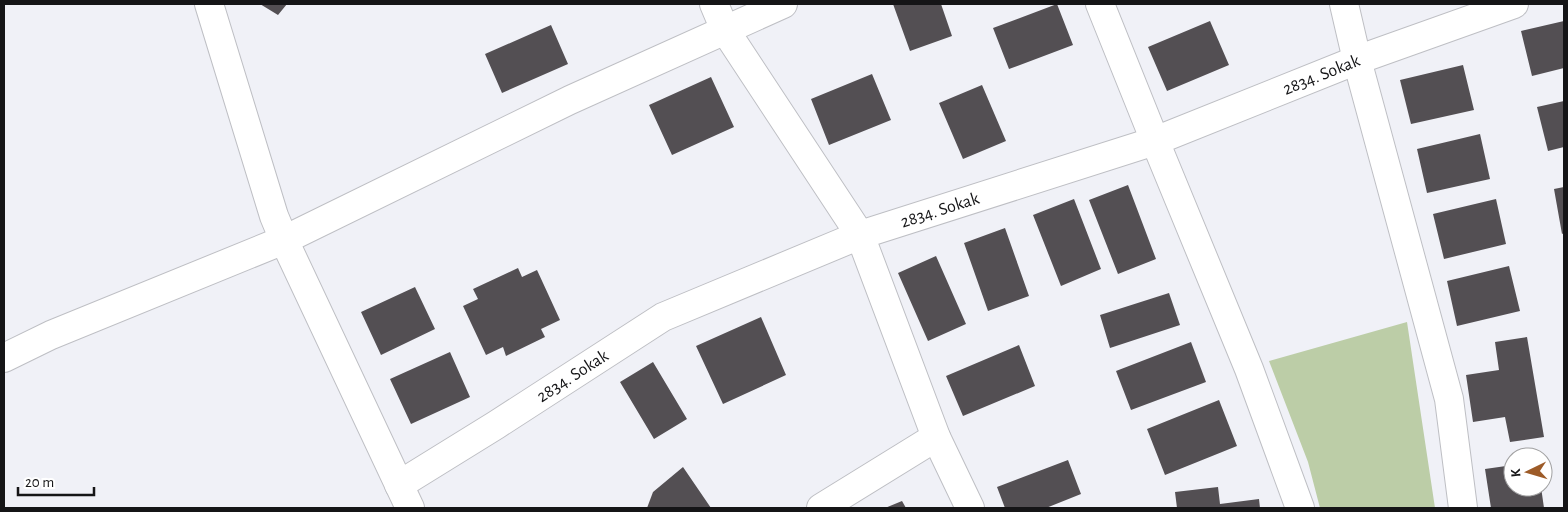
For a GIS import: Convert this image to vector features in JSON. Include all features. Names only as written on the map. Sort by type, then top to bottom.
[{"type":"street","points":[[209,4],[274,216],[404,497]]},
{"type":"street","points":[[714,4],[725,30],[860,235],[936,437],[970,508]]},
{"type":"street","points":[[4,358],[51,335],[284,240],[570,100],[784,4]]},
{"type":"street","points":[[1100,4],[1250,369],[1300,508]]},
{"type":"street","points":[[1344,4],[1356,60],[1449,399],[1463,508]]},
{"type":"street","name":"2834. Sokak","points":[[404,497],[663,317],[860,235],[1155,141],[1356,60],[1514,4]]},
{"type":"street","points":[[821,508],[936,437]]},
{"type":"green space","points":[[1407,322],[1435,508],[1320,508],[1308,462],[1269,361]]},
{"type":"building","points":[[260,4],[287,4],[278,15]]},
{"type":"building","points":[[893,4],[941,4],[952,36],[910,51]]},
{"type":"building","points":[[1057,4],[1073,45],[1009,69],[993,28]]},
{"type":"building","points":[[1210,21],[1229,65],[1167,91],[1148,47]]},
{"type":"building","points":[[1564,21],[1564,68],[1532,76],[1521,31]]},
{"type":"building","points":[[551,25],[568,64],[502,93],[485,54]]},
{"type":"building","points":[[1463,65],[1474,110],[1411,124],[1400,80]]},
{"type":"building","points":[[872,74],[891,120],[829,145],[811,99]]},
{"type":"building","points":[[711,77],[734,127],[672,155],[649,105]]},
{"type":"building","points":[[982,85],[1006,141],[963,159],[939,103]]},
{"type":"building","points":[[1564,101],[1564,147],[1548,151],[1537,107]]},
{"type":"building","points":[[1480,134],[1490,179],[1427,193],[1417,149]]},
{"type":"building","points":[[1128,185],[1156,259],[1118,274],[1089,200]]},
{"type":"building","points":[[1564,187],[1564,233],[1562,234],[1554,189]]},
{"type":"building","points":[[1074,199],[1101,269],[1061,286],[1033,215]]},
{"type":"building","points":[[1496,199],[1506,244],[1444,259],[1433,214]]},
{"type":"building","points":[[1005,228],[1029,296],[988,311],[964,243]]},
{"type":"building","points":[[936,256],[966,324],[928,341],[898,273]]},
{"type":"building","points":[[1509,266],[1520,311],[1457,326],[1447,281]]},
{"type":"building","points":[[518,268],[522,277],[537,270],[560,320],[541,329],[545,337],[506,356],[503,347],[486,355],[463,306],[478,299],[473,289]]},
{"type":"building","points":[[415,287],[435,329],[381,355],[361,312]]},
{"type":"building","points":[[1169,293],[1180,325],[1110,348],[1100,315]]},
{"type":"building","points":[[761,317],[786,375],[723,404],[696,346]]},
{"type":"building","points":[[1527,337],[1544,437],[1510,442],[1505,417],[1473,422],[1466,375],[1499,370],[1495,342]]},
{"type":"building","points":[[1191,342],[1206,382],[1131,410],[1116,371]]},
{"type":"building","points":[[1019,345],[1035,386],[963,416],[946,376]]},
{"type":"building","points":[[450,352],[470,397],[411,424],[390,379]]},
{"type":"building","points":[[653,362],[687,419],[654,439],[620,382]]},
{"type":"building","points":[[1219,400],[1237,446],[1165,475],[1147,429]]},
{"type":"building","points":[[1068,460],[1081,494],[1046,508],[1005,508],[997,487]]},
{"type":"building","points":[[1503,466],[1503,497],[1542,497],[1544,508],[1491,508],[1485,469]]},
{"type":"building","points":[[683,467],[711,508],[647,508],[653,492]]},
{"type":"building","points":[[1218,487],[1220,504],[1259,499],[1260,508],[1177,508],[1175,492]]},
{"type":"building","points":[[902,501],[906,508],[885,508]]}]
